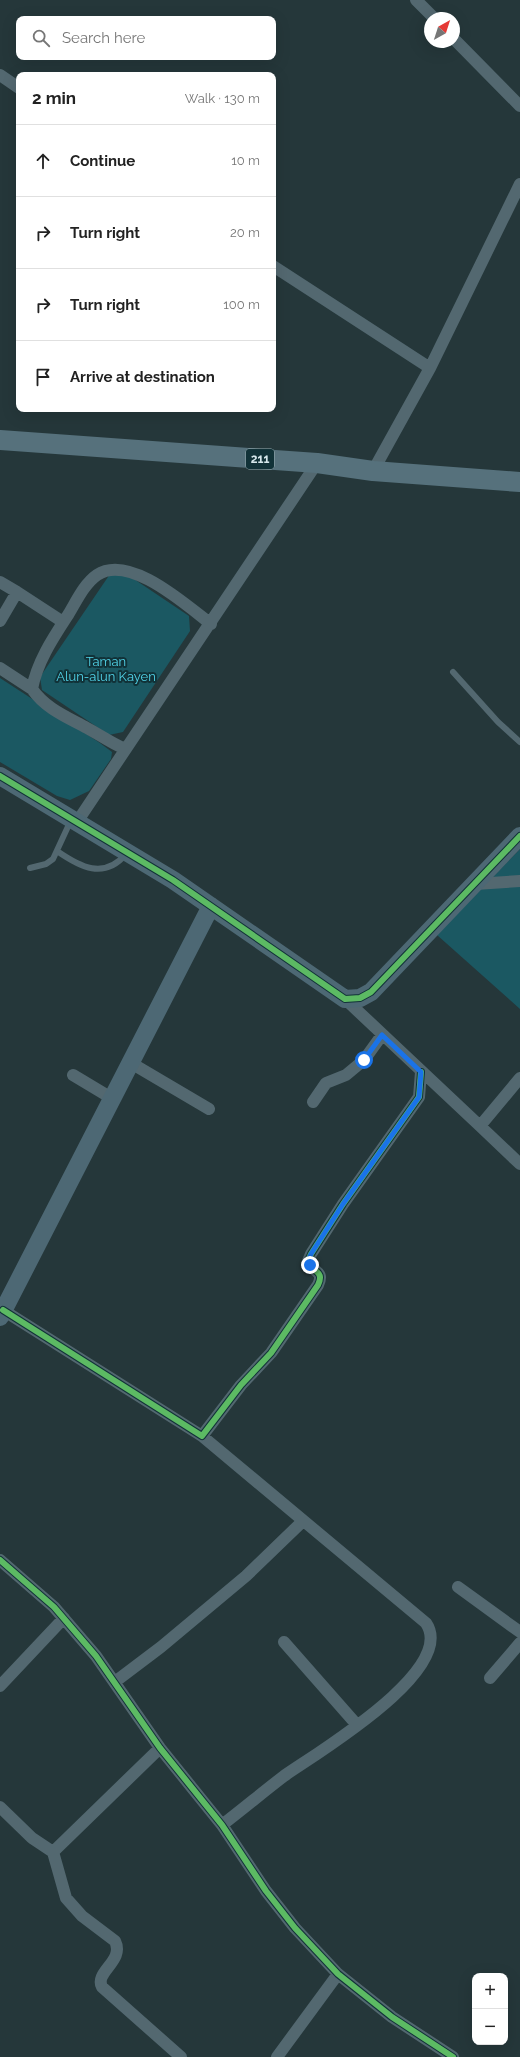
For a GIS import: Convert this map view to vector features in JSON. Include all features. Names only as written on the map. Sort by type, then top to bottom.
[{"type":"main road","name":"211","points":[[0,440],[317,463],[373,471],[520,482]]},
{"type":"street","points":[[416,0],[428,12]]},
{"type":"street","points":[[460,45],[520,106]]},
{"type":"street","points":[[0,75],[16,86]]},
{"type":"street","points":[[373,471],[430,368],[520,184]]},
{"type":"street","points":[[276,268],[430,368]]},
{"type":"street","points":[[74,820],[211,624],[317,463]]},
{"type":"street","points":[[32,689],[35,676],[46,650],[86,587],[97,575],[111,569],[126,570],[140,574],[187,605],[211,624]]},
{"type":"street","points":[[0,582],[63,622]]},
{"type":"street","points":[[0,621],[17,592]]},
{"type":"street","points":[[0,668],[32,689],[40,700],[53,710],[92,731],[105,740],[125,749]]},
{"type":"street","points":[[0,776],[173,880],[345,999],[520,1164]]},
{"type":"street","points":[[345,999],[360,998],[371,992],[520,836]]},
{"type":"street","points":[[475,884],[520,881]]},
{"type":"street","points":[[211,906],[2,1314],[202,1436],[426,1623],[431,1632],[428,1650],[413,1675],[376,1712],[283,1777],[222,1825]]},
{"type":"street","points":[[313,1102],[326,1082],[346,1075],[364,1060],[382,1035]]},
{"type":"street","points":[[131,1063],[209,1109]]},
{"type":"street","points":[[202,1436],[241,1385],[272,1353],[318,1285],[321,1279],[320,1274],[310,1265],[308,1261],[311,1254],[343,1204],[419,1097],[421,1072]]},
{"type":"street","points":[[74,1075],[113,1099]]},
{"type":"street","points":[[480,1126],[520,1078]]},
{"type":"street","points":[[116,1682],[161,1647],[246,1576],[303,1521]]},
{"type":"street","points":[[0,1560],[64,1618],[116,1682],[160,1748],[222,1825],[266,1891],[295,1928],[338,1974],[392,2017],[452,2057]]},
{"type":"street","points":[[458,1587],[520,1632]]},
{"type":"street","points":[[0,1686],[64,1618]]},
{"type":"street","points":[[284,1642],[357,1725]]},
{"type":"street","points":[[490,1678],[520,1643]]},
{"type":"street","points":[[53,1852],[160,1748]]},
{"type":"street","points":[[0,1807],[32,1838],[53,1852],[66,1898],[82,1916],[108,1934],[118,1946],[116,1956],[101,1978],[102,1987],[182,2057]]},
{"type":"street","points":[[277,2057],[338,1974]]},
{"type":"lane","points":[[453,672],[498,722],[520,742]]},
{"type":"lane","points":[[30,868],[46,864],[53,859],[74,820]]},
{"type":"lane","points":[[57,851],[75,864],[87,869],[100,868],[118,863],[127,852]]},
{"type":"green space","name":"Taman Alun-alun Kayen","points":[[125,573],[189,616],[190,631],[123,732],[109,735],[42,690],[40,677],[110,574]]},
{"type":"green space","points":[[0,678],[112,752],[111,759],[89,791],[70,800],[57,796],[0,762]]},
{"type":"green space","points":[[520,849],[520,1009],[437,935]]},
{"type":"cycle path","points":[[0,776],[173,880],[345,999],[360,998],[371,992],[520,836]]},
{"type":"cycle path","points":[[3,1310],[202,1436],[241,1385],[271,1353],[318,1285],[320,1280],[319,1274],[312,1268],[308,1261],[311,1254],[343,1204],[419,1097],[421,1072]]},
{"type":"cycle path","points":[[0,1560],[54,1607],[96,1656],[160,1748],[222,1825],[266,1891],[295,1928],[338,1974],[392,2017],[453,2057]]},
{"type":"route","points":[[310,1265],[308,1261],[311,1254],[343,1204],[419,1097],[421,1072],[382,1035],[364,1060]]}]
